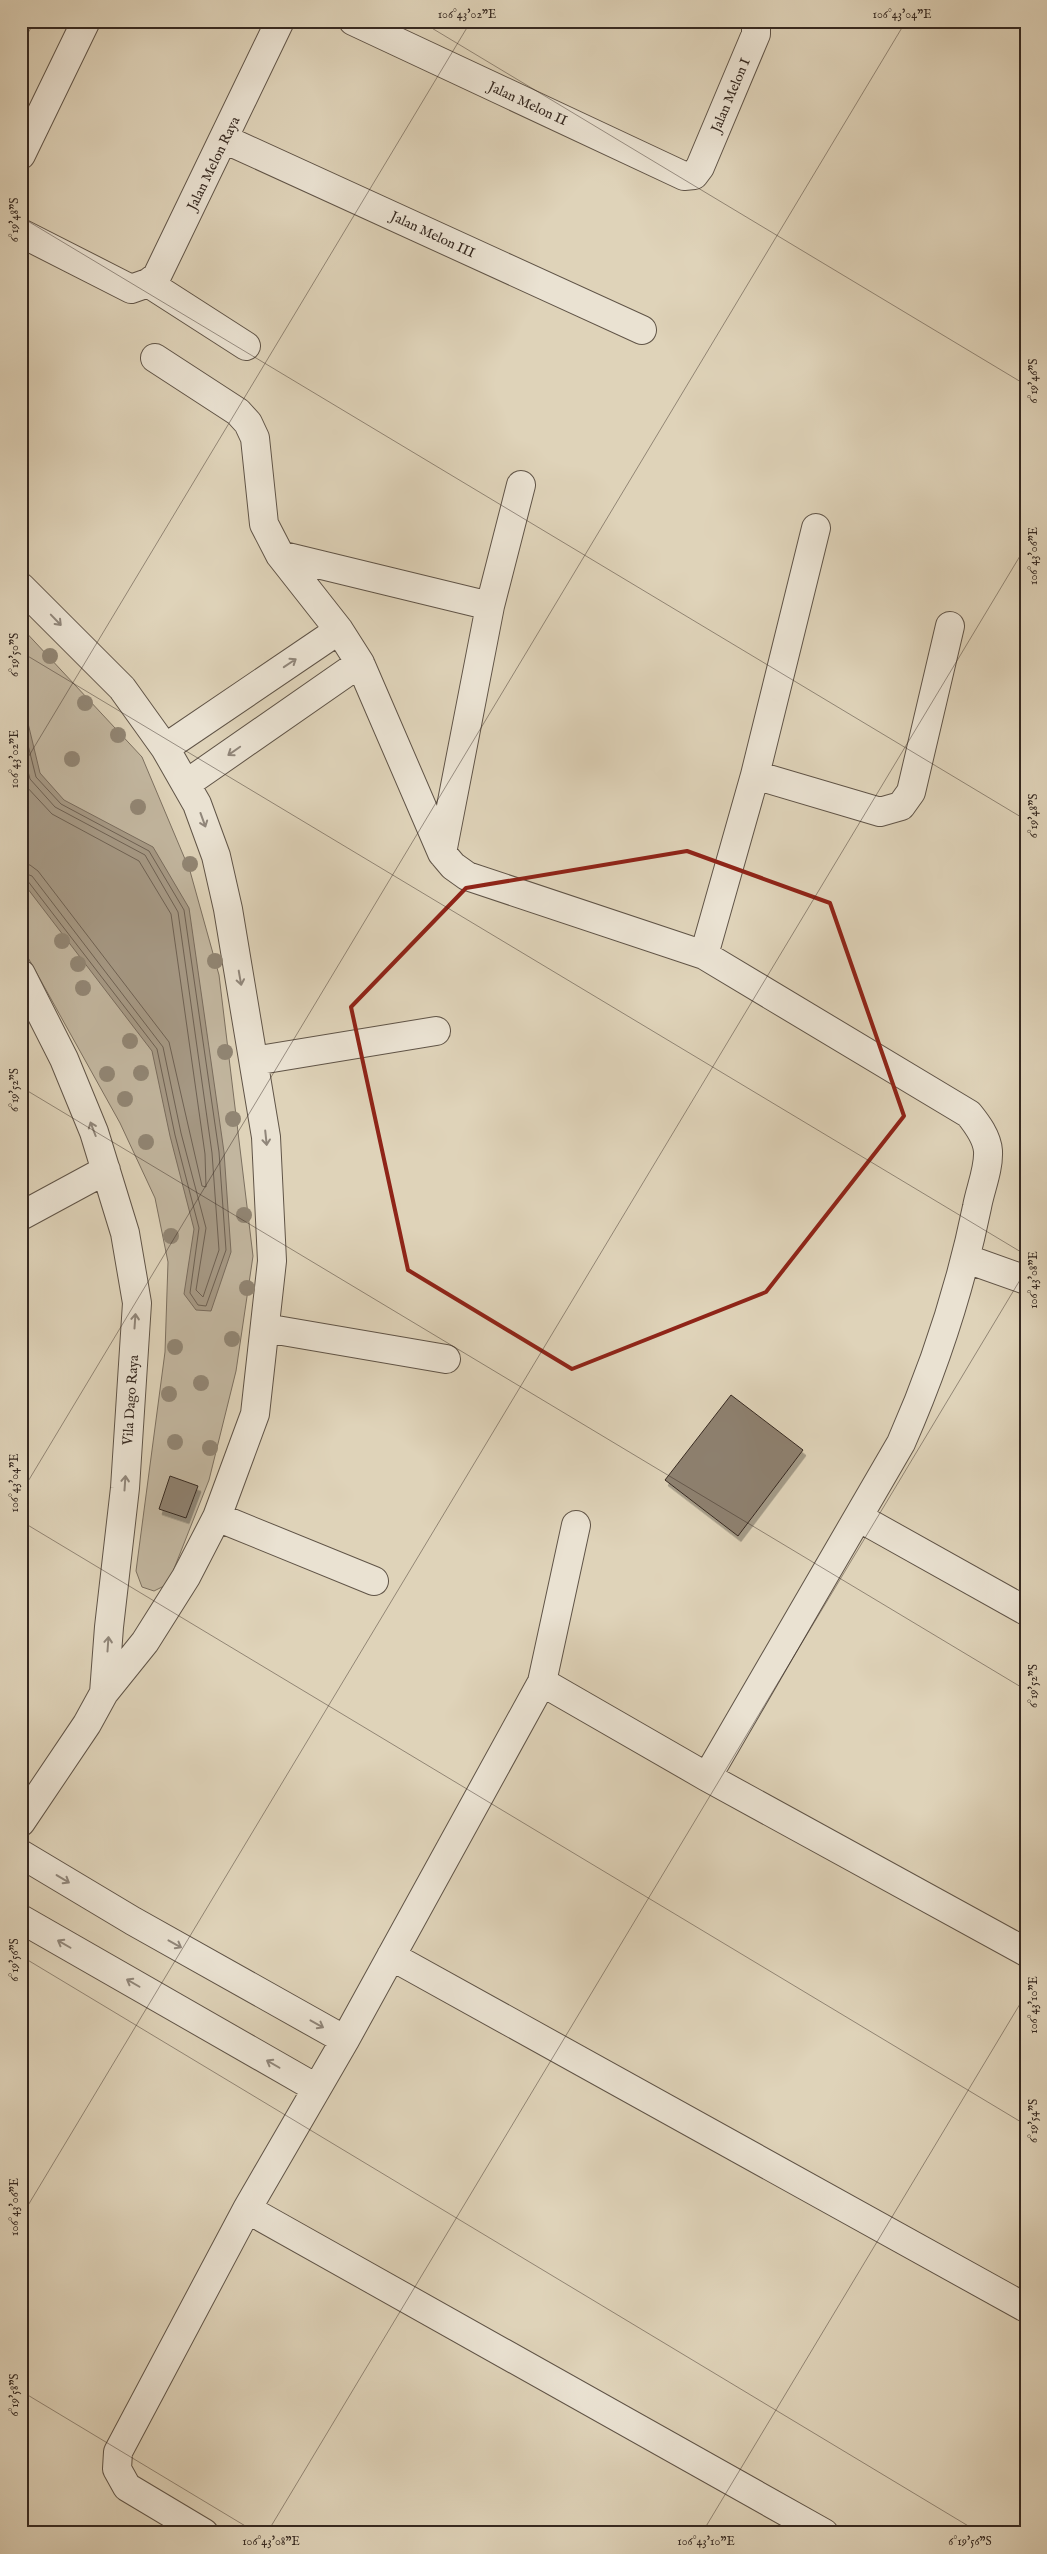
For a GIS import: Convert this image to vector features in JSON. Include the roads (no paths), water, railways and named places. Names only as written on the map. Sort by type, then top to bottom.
[{"type":"street","points":[[21,155],[86,21]]},
{"type":"street","name":"Jalan Melon Raya","points":[[139,286],[157,276],[280,21]]},
{"type":"street","name":"Jalan Melon II","points":[[354,21],[684,176],[694,174],[700,167]]},
{"type":"street","name":"Jalan Melon I","points":[[700,167],[756,34],[756,21]]},
{"type":"street","name":"Jalan Melon III","points":[[224,139],[642,330]]},
{"type":"street","points":[[21,233],[139,286],[246,346]]},
{"type":"street","points":[[155,358],[238,412],[248,423],[255,438],[264,524],[280,555],[339,630],[360,663],[442,853],[452,866],[467,876],[704,955],[969,1114],[981,1130],[988,1150],[967,1259],[936,1359],[918,1404],[901,1443],[707,1777]]},
{"type":"street","points":[[442,853],[490,606],[520,485]]},
{"type":"street","points":[[704,955],[755,775],[816,528]]},
{"type":"street","points":[[280,555],[490,606]]},
{"type":"street","points":[[21,587],[122,688],[165,748],[197,804],[216,856],[228,909],[266,1138],[272,1261],[255,1414],[217,1517],[186,1577],[145,1642],[104,1693]]},
{"type":"street","points":[[755,775],[880,812],[901,806],[911,792],[950,626]]},
{"type":"street","points":[[165,748],[339,630]]},
{"type":"street","points":[[186,784],[360,663]]},
{"type":"street","name":"Vila Dago Raya","points":[[21,974],[64,1059],[94,1132],[125,1233],[136,1303],[125,1488],[109,1627],[104,1693],[87,1724],[21,1822]]},
{"type":"street","points":[[254,1061],[436,1031]]},
{"type":"street","points":[[21,1216],[106,1170]]},
{"type":"street","points":[[967,1259],[1026,1280]]},
{"type":"street","points":[[265,1328],[446,1359]]},
{"type":"street","points":[[217,1517],[374,1581]]},
{"type":"street","points":[[858,1517],[1026,1611]]},
{"type":"street","points":[[197,2530],[128,2488],[117,2469],[118,2452],[247,2209],[316,2088],[346,2040],[542,1682],[576,1525]]},
{"type":"street","points":[[542,1682],[707,1777],[1026,1952]]},
{"type":"street","points":[[21,1854],[133,1921],[346,2040]]},
{"type":"street","points":[[21,1919],[316,2088]]},
{"type":"street","points":[[391,1956],[1026,2308]]},
{"type":"street","points":[[247,2209],[824,2533]]},
{"type":"water","points":[[21,694],[40,773],[64,800],[153,847],[189,908],[224,1152],[231,1252],[211,1311],[196,1310],[184,1294],[194,1229],[170,1136],[152,1051],[21,880]]}]
